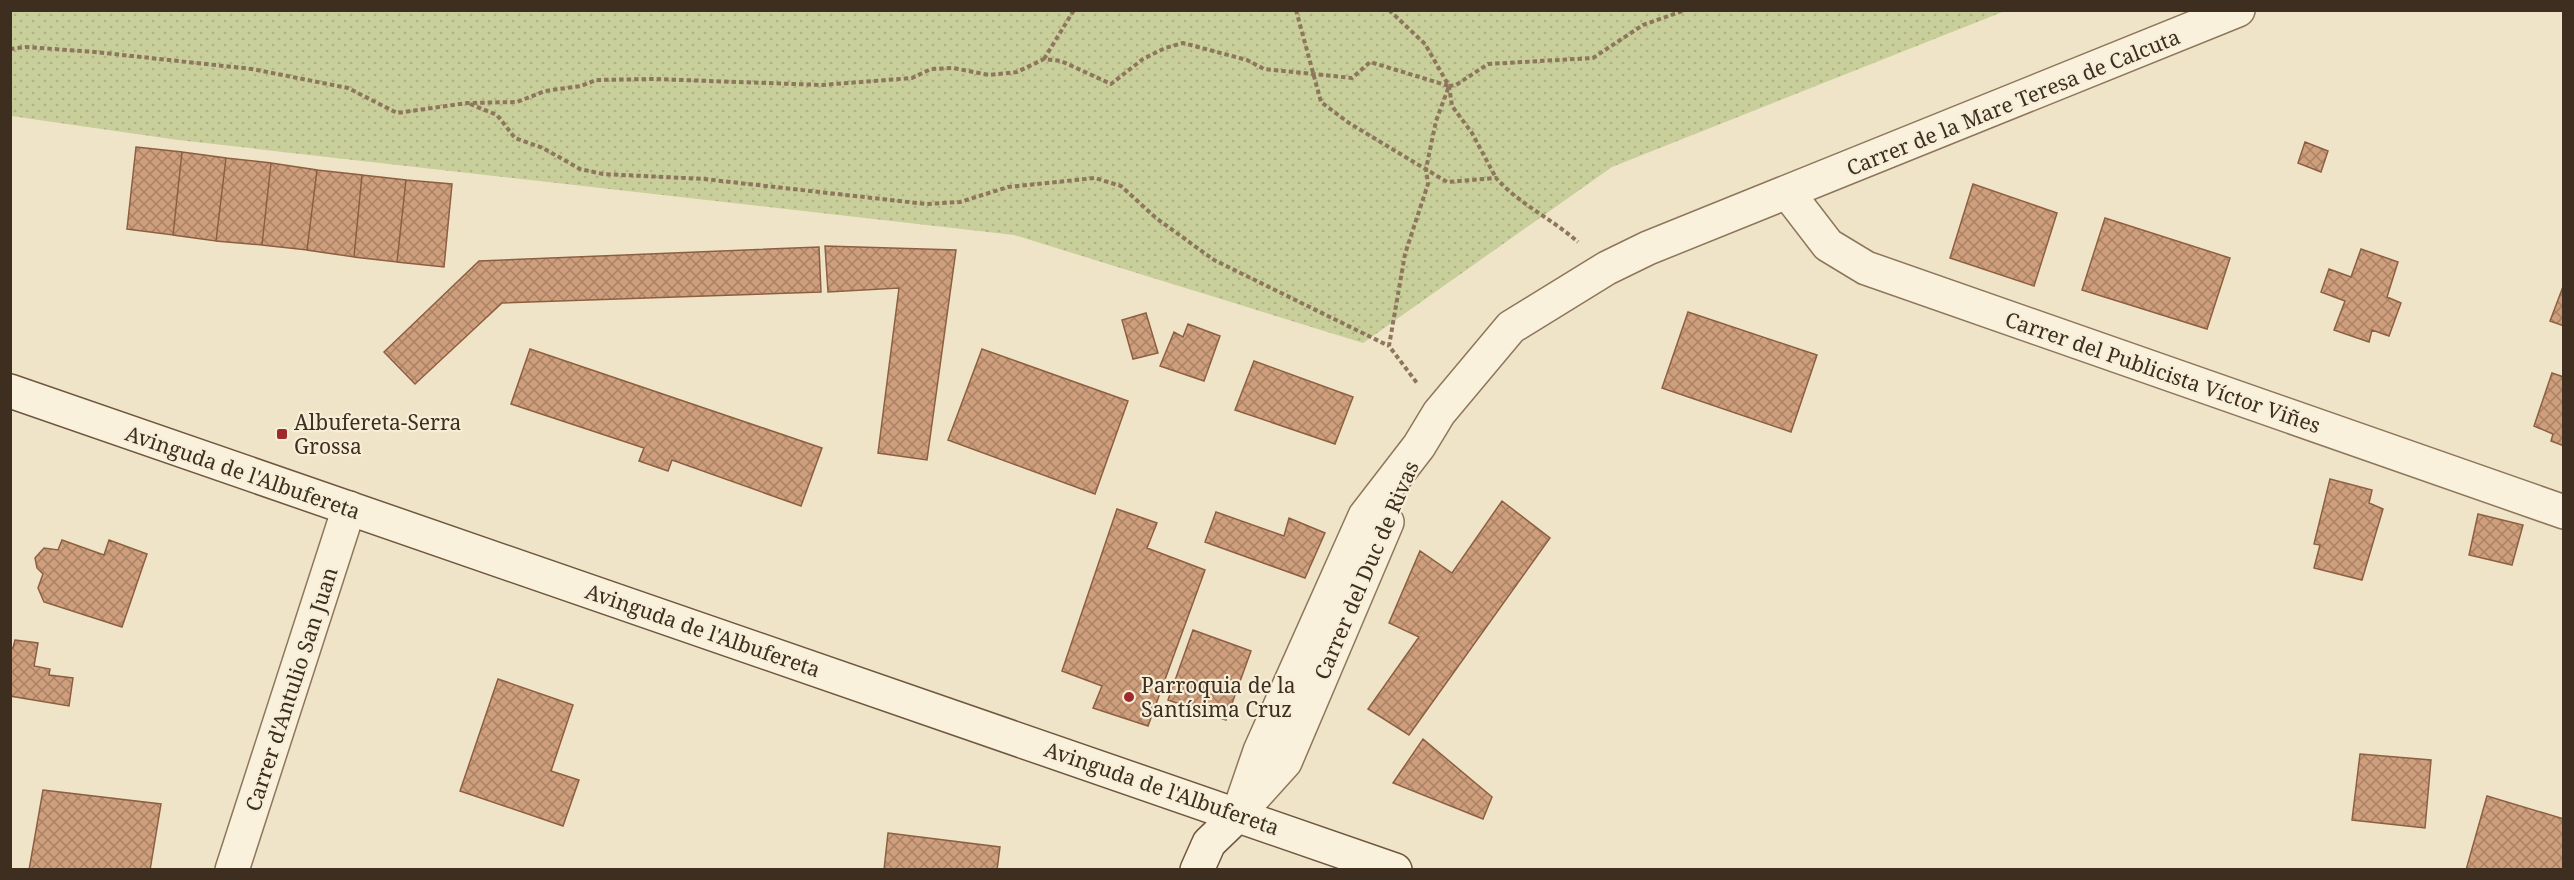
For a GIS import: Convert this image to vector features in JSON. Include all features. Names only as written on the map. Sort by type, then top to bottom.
[{"type":"street","name":"Carrer de la Mare Teresa de Calcuta","points":[[1788,193],[2238,10]]},
{"type":"street","name":"Carrer del Duc de Rivas","points":[[1197,870],[1209,843],[1238,815],[1285,762],[1419,446],[1439,413],[1511,327],[1607,268],[1648,248],[1788,193]]},
{"type":"street","name":"Carrer del Publicista Víctor Viñes","points":[[1788,193],[1828,245],[1866,268],[2564,512]]},
{"type":"street","name":"Avinguda de l'Albufereta","points":[[10,391],[1395,870]]},
{"type":"street","name":"Carrer d'Antulio San Juan","points":[[232,870],[350,508]]},
{"type":"path","points":[[1044,59],[1074,10]]},
{"type":"path","points":[[1296,10],[1321,102],[1349,123],[1447,182],[1496,178]]},
{"type":"path","points":[[1389,10],[1425,45],[1449,86],[1452,106],[1472,133],[1496,178],[1510,195],[1560,225],[1607,268]]},
{"type":"path","points":[[10,49],[26,47],[95,52],[252,69],[348,88],[397,113],[467,103],[517,102],[545,92],[581,86],[596,80],[654,79],[822,85],[912,78],[931,69],[942,68],[989,75],[1017,72],[1044,59],[1061,61],[1111,84],[1143,59],[1165,48],[1183,43],[1247,60],[1264,69],[1314,72],[1334,78],[1352,78],[1370,62],[1449,86],[1456,85],[1488,64],[1593,58],[1643,25],[1685,10]]},
{"type":"path","points":[[1389,346],[1405,254],[1428,184],[1426,170],[1436,121],[1449,86]]},
{"type":"path","points":[[467,103],[497,115],[515,138],[543,148],[580,169],[603,174],[704,180],[926,204],[960,202],[1008,187],[1095,178],[1121,186],[1156,218],[1214,260],[1389,346],[1439,413]]},
{"type":"green space","points":[[11,10],[2005,11],[1612,167],[1363,343],[1014,235],[178,140],[11,116]]},
{"type":"building","points":[[2305,142],[2328,151],[2321,172],[2298,163]]},
{"type":"building","points":[[136,147],[182,152],[173,235],[127,229]]},
{"type":"building","points":[[182,152],[226,158],[216,241],[173,235]]},
{"type":"building","points":[[226,158],[271,163],[262,245],[216,241]]},
{"type":"building","points":[[271,163],[317,170],[307,250],[262,245]]},
{"type":"building","points":[[317,170],[362,175],[354,257],[307,250]]},
{"type":"building","points":[[362,175],[406,180],[397,262],[354,257]]},
{"type":"building","points":[[406,180],[452,184],[444,267],[397,262]]},
{"type":"building","points":[[1973,184],[2057,213],[2034,286],[1950,258]]},
{"type":"building","points":[[2105,218],[2230,258],[2207,329],[2082,290]]},
{"type":"building","points":[[825,246],[956,250],[927,460],[878,453],[899,288],[828,292]]},
{"type":"building","points":[[819,247],[821,292],[502,303],[415,384],[384,352],[479,261]]},
{"type":"building","points":[[2361,249],[2398,262],[2387,297],[2401,303],[2389,336],[2372,330],[2369,342],[2334,330],[2345,301],[2321,292],[2329,269],[2351,277]]},
{"type":"building","points":[[2564,284],[2564,326],[2550,321]]},
{"type":"building","points":[[1688,312],[1817,355],[1791,432],[1662,388]]},
{"type":"building","points":[[1146,313],[1158,353],[1133,359],[1122,320]]},
{"type":"building","points":[[1188,324],[1220,336],[1204,381],[1160,366],[1174,332],[1183,337]]},
{"type":"building","points":[[530,349],[822,448],[801,506],[672,460],[668,471],[639,461],[644,448],[511,404]]},
{"type":"building","points":[[982,349],[1128,401],[1095,494],[948,440]]},
{"type":"building","points":[[1254,361],[1353,397],[1335,444],[1235,410]]},
{"type":"building","points":[[2552,373],[2564,377],[2564,446],[2551,441],[2553,434],[2534,426]]},
{"type":"building","points":[[2330,479],[2372,490],[2369,503],[2383,509],[2362,580],[2314,568],[2320,545],[2314,544]]},
{"type":"building","points":[[1502,501],[1550,538],[1409,735],[1368,709],[1419,637],[1389,623],[1420,551],[1452,573]]},
{"type":"building","points":[[1117,509],[1157,523],[1147,548],[1205,570],[1148,726],[1093,708],[1102,686],[1062,671]]},
{"type":"building","points":[[1216,512],[1284,536],[1289,518],[1325,533],[1305,578],[1205,542]]},
{"type":"building","points":[[2478,514],[2523,525],[2512,565],[2469,555]]},
{"type":"building","points":[[62,540],[104,555],[109,540],[147,554],[122,627],[44,602],[38,588],[43,574],[37,568],[35,558],[44,548],[58,550]]},
{"type":"building","points":[[1193,630],[1251,651],[1226,720],[1168,700]]},
{"type":"building","points":[[15,640],[38,643],[34,666],[50,669],[49,675],[73,678],[69,706],[10,696],[10,648],[13,648]]},
{"type":"building","points":[[498,679],[573,705],[551,771],[579,780],[563,826],[460,791]]},
{"type":"building","points":[[1423,739],[1492,797],[1483,819],[1393,783]]},
{"type":"building","points":[[2360,754],[2431,760],[2425,828],[2352,820]]},
{"type":"building","points":[[43,790],[161,804],[150,870],[29,870]]},
{"type":"building","points":[[2487,796],[2564,819],[2564,870],[2466,870]]},
{"type":"building","points":[[888,833],[1000,847],[997,870],[884,870]]},
{"type":"place","name":"Albufereta-Serra Grossa","points":[[282,434]]},
{"type":"place","name":"Parroquia de la Santísima Cruz","points":[[1129,697]]}]
